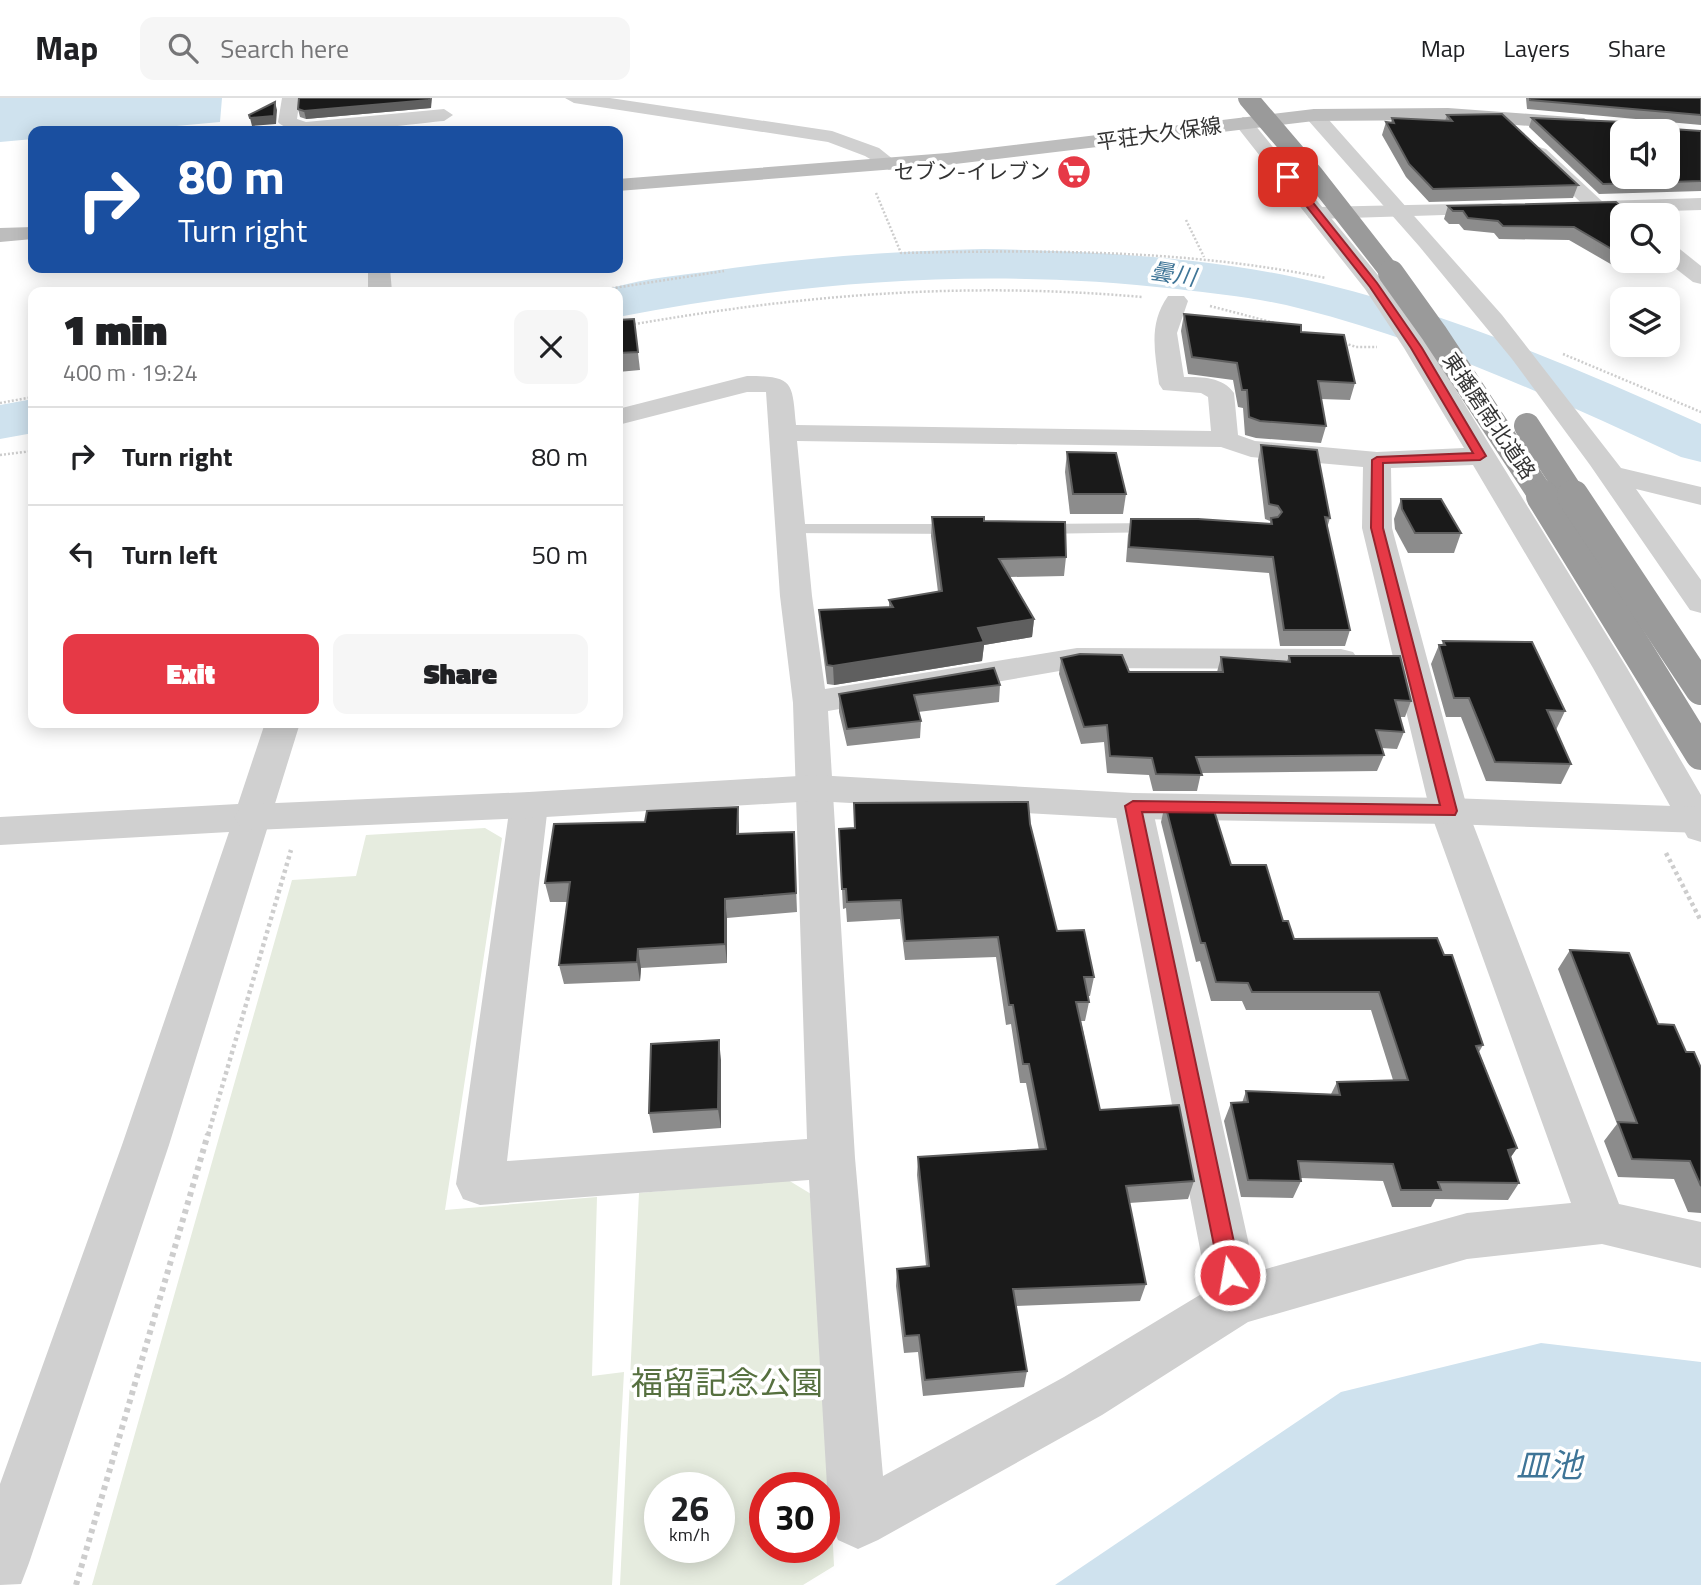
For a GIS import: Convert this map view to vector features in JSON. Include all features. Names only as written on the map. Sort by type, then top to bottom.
[{"type":"highway","name":"東播磨南北道路","points":[[1268,98],[1403,257],[1491,374]]},
{"type":"highway","name":"東播磨南北道路","points":[[1246,111],[1375,254],[1442,346],[1528,474],[1701,754]]},
{"type":"highway","name":"東播磨南北道路","points":[[1514,407],[1701,689]]},
{"type":"main road","name":"平荘大久保線","points":[[623,185],[889,164],[1130,139],[1246,111],[1314,115],[1402,113],[1503,117],[1608,126]]},
{"type":"main road","points":[[0,235],[28,233]]},
{"type":"street","points":[[291,98],[286,122],[299,126]]},
{"type":"street","points":[[436,126],[457,98]]},
{"type":"street","points":[[574,98],[832,137],[872,152],[889,164]]},
{"type":"street","points":[[1246,111],[1317,214],[1374,285],[1417,348],[1700,823]]},
{"type":"street","points":[[326,126],[444,115]]},
{"type":"street","points":[[1314,115],[1403,212],[1495,322],[1612,475],[1701,603]]},
{"type":"street","points":[[1503,117],[1610,208]]},
{"type":"street","points":[[1680,205],[1701,204]]},
{"type":"street","points":[[1317,214],[1534,208],[1610,210]]},
{"type":"street","points":[[1680,260],[1701,277]]},
{"type":"street","points":[[1176,301],[1165,333],[1172,384],[1206,386],[1221,393],[1225,439]]},
{"type":"street","points":[[623,416],[747,384],[766,384],[779,388],[796,596],[810,703],[831,1158],[858,1520],[1083,1396],[1236,1301],[1319,1280],[1467,1236],[1602,1222],[1701,1245]]},
{"type":"street","points":[[783,433],[1225,439],[1251,449],[1377,460],[1480,456]]},
{"type":"street","points":[[1377,460],[1377,528],[1387,659],[1449,811],[1602,1222]]},
{"type":"street","points":[[1612,475],[1701,496]]},
{"type":"street","points":[[810,703],[1077,658],[1387,659]]},
{"type":"street","points":[[0,1563],[81,1335],[280,728]]},
{"type":"street","points":[[0,831],[816,789],[1133,806],[1449,811],[1700,823]]},
{"type":"street","points":[[529,805],[480,1184],[831,1158]]},
{"type":"street","points":[[1133,806],[1236,1301]]},
{"type":"lane","points":[[1022,529],[1172,528]]},
{"type":"lane","points":[[791,529],[982,529]]},
{"type":"path","points":[[872,185],[901,253],[1094,250],[1204,257],[1287,269],[1337,281]]},
{"type":"path","points":[[1186,220],[1204,257]]},
{"type":"path","points":[[620,287],[724,271]]},
{"type":"path","points":[[623,326],[754,303],[926,288],[1051,290],[1176,301],[1230,309],[1281,324]]},
{"type":"path","points":[[1331,339],[1356,347],[1417,348]]},
{"type":"path","points":[[1556,351],[1701,412]]},
{"type":"path","points":[[0,403],[28,398]]},
{"type":"path","points":[[0,455],[28,452]]},
{"type":"path","points":[[76,1585],[301,815]]},
{"type":"green space","points":[[485,828],[502,838],[445,1210],[597,1197],[592,1376],[624,1372],[612,1585],[92,1585],[292,880],[356,876],[366,835]]},
{"type":"green space","name":"福留記念公園","points":[[788,1180],[816,1197],[829,1472],[749,1472],[749,1563],[834,1563],[834,1566],[803,1585],[620,1585],[639,1193]]},
{"type":"water","points":[[0,98],[222,98],[220,122],[176,126],[28,126],[28,139],[0,142]]},
{"type":"water","name":"皿池","points":[[1541,1343],[1701,1362],[1701,1585],[1055,1585],[1341,1392]]},
{"type":"building","points":[[299,98],[429,100],[304,111],[298,109]]},
{"type":"building","points":[[1701,98],[1701,115],[1530,100]]},
{"type":"building","points":[[275,102],[274,116],[250,118],[249,115]]},
{"type":"building","points":[[1502,114],[1578,185],[1433,189],[1409,164],[1386,122],[1394,123],[1392,118],[1452,121],[1447,115]]},
{"type":"building","points":[[1532,118],[1610,121],[1610,184],[1603,184]]},
{"type":"building","points":[[1680,130],[1701,131],[1701,181],[1680,182]]},
{"type":"building","points":[[1616,202],[1617,203],[1610,203],[1610,248],[1574,227],[1503,226],[1498,221],[1468,218],[1463,211],[1453,211],[1448,206]]},
{"type":"building","points":[[1184,314],[1301,325],[1301,332],[1344,335],[1355,383],[1318,381],[1326,426],[1260,421],[1249,417],[1247,390],[1242,390],[1237,363],[1192,357]]},
{"type":"building","points":[[634,319],[638,352],[623,353],[623,320]]},
{"type":"building","points":[[1261,445],[1317,450],[1330,518],[1325,517],[1350,630],[1284,630],[1273,557],[1129,547],[1131,519],[1198,519],[1272,524],[1271,518],[1278,517],[1282,512],[1278,506],[1269,504]]},
{"type":"building","points":[[1067,452],[1116,453],[1126,494],[1073,494]]},
{"type":"building","points":[[1401,499],[1441,499],[1461,533],[1415,533],[1402,509]]},
{"type":"building","points":[[932,517],[1065,522],[1066,557],[999,559],[1034,619],[978,628],[984,642],[827,665],[819,610],[893,607],[889,600],[942,591]]},
{"type":"building","points":[[1443,641],[1532,642],[1565,711],[1547,710],[1571,764],[1495,762],[1469,698],[1454,698],[1439,645],[1445,645]]},
{"type":"building","points":[[1080,654],[1122,655],[1129,672],[1223,672],[1221,657],[1290,662],[1289,656],[1400,656],[1411,701],[1395,700],[1404,732],[1376,730],[1384,755],[1196,757],[1202,775],[1156,774],[1152,758],[1110,756],[1107,725],[1084,727],[1061,658]]},
{"type":"building","points":[[994,668],[1000,685],[914,695],[921,721],[847,729],[839,694]]},
{"type":"building","points":[[1028,802],[1030,824],[1057,931],[1084,930],[1094,977],[1084,977],[1089,1002],[1076,1002],[1100,1110],[1179,1105],[1194,1181],[1126,1186],[1146,1284],[1013,1289],[1027,1371],[925,1380],[919,1335],[905,1336],[897,1269],[929,1266],[918,1157],[1046,1149],[1029,1064],[1023,1064],[1013,1005],[1009,1005],[998,937],[905,941],[901,900],[847,902],[846,889],[842,889],[839,829],[855,828],[854,803]]},
{"type":"building","points":[[1165,804],[1212,804],[1231,865],[1266,865],[1283,921],[1288,921],[1294,939],[1437,938],[1444,955],[1452,955],[1483,1045],[1476,1046],[1517,1148],[1508,1150],[1519,1183],[1438,1182],[1441,1190],[1401,1190],[1393,1164],[1298,1161],[1301,1181],[1248,1180],[1231,1103],[1248,1102],[1246,1091],[1340,1095],[1337,1082],[1408,1080],[1379,992],[1252,992],[1248,983],[1216,982],[1205,943],[1201,943]]},
{"type":"building","points":[[738,807],[737,834],[794,832],[796,893],[725,899],[725,944],[638,949],[637,962],[559,965],[570,882],[545,883],[554,824],[645,822],[647,811]]},
{"type":"building","points":[[1570,950],[1629,953],[1658,1024],[1674,1025],[1686,1052],[1694,1052],[1701,1068],[1701,1186],[1690,1161],[1632,1159],[1618,1122],[1637,1123]]},
{"type":"building","points":[[719,1040],[718,1109],[649,1113],[651,1044]]},
{"type":"waterway","name":"曇川","points":[[623,301],[763,277],[910,264],[1057,264],[1130,269],[1218,280],[1305,294],[1417,327],[1561,382],[1701,445]]},
{"type":"waterway","name":"曇川","points":[[0,422],[28,417]]},
{"type":"place","name":"セブン-イレブン","points":[[1074,172]]},
{"type":"route","points":[[1230,1275],[1133,806],[1449,811],[1377,528],[1377,460],[1480,456],[1417,348],[1374,285],[1288,177]]}]
